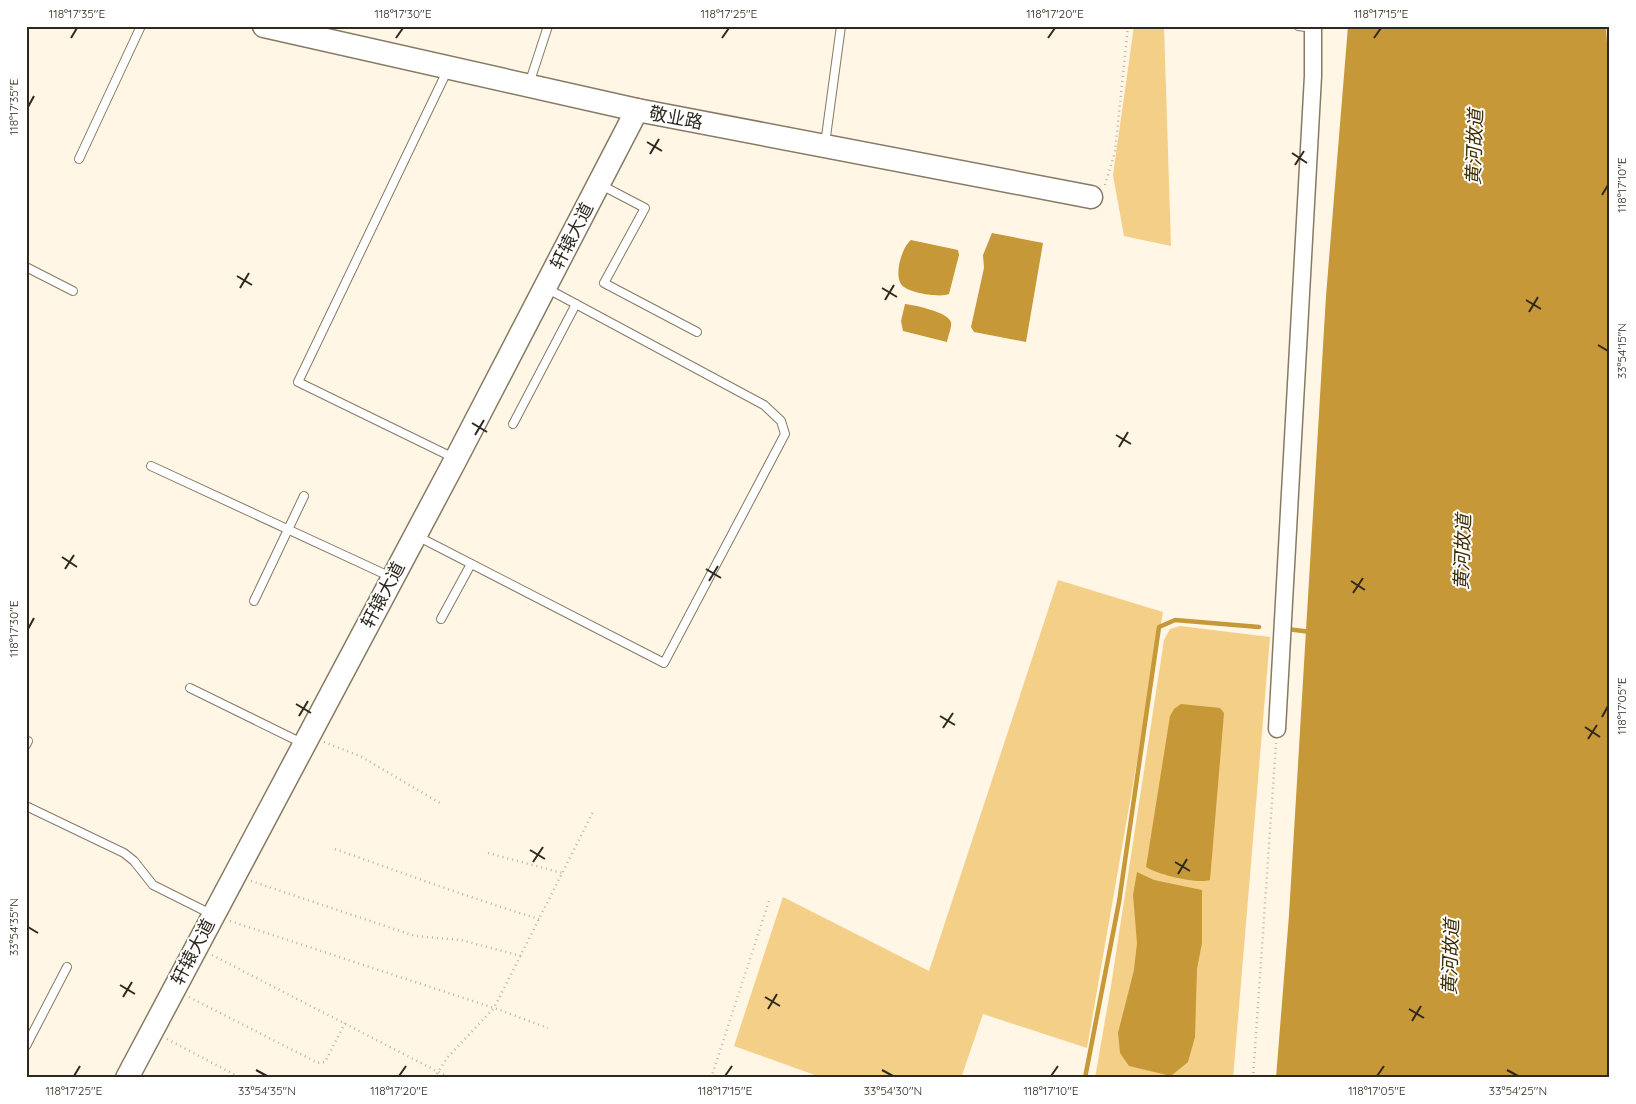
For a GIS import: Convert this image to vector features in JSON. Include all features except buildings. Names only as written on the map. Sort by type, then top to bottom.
[{"type":"street","name":"敬业路","points":[[264,26],[637,110],[1091,197]]},
{"type":"street","points":[[1277,729],[1312,95],[1308,27]]},
{"type":"street","name":"轩辕大道","points":[[126,1078],[456,459],[637,110]]},
{"type":"lane","points":[[79,159],[141,26]]},
{"type":"lane","points":[[529,86],[548,26]]},
{"type":"lane","points":[[825,146],[841,26]]},
{"type":"lane","points":[[449,68],[298,382],[456,459]]},
{"type":"lane","points":[[599,184],[645,208],[604,283],[697,332]]},
{"type":"lane","points":[[26,267],[73,291]]},
{"type":"lane","points":[[415,535],[664,663],[785,434],[781,421],[764,405],[545,288]]},
{"type":"lane","points":[[513,424],[576,304]]},
{"type":"lane","points":[[151,466],[392,578]]},
{"type":"lane","points":[[254,601],[304,496]]},
{"type":"lane","points":[[441,620],[471,564]]},
{"type":"lane","points":[[190,688],[306,740]]},
{"type":"lane","points":[[26,806],[124,852],[134,861],[153,885],[213,914]]},
{"type":"lane","points":[[26,1046],[68,968]]},
{"type":"path","points":[[1091,197],[1102,190],[1115,152],[1128,26]]},
{"type":"path","points":[[1253,1078],[1271,842],[1277,729]]},
{"type":"path","points":[[306,740],[360,756],[440,803]]},
{"type":"path","points":[[434,1078],[438,1071],[494,1008],[594,810]]},
{"type":"path","points":[[335,849],[458,894],[539,919]]},
{"type":"path","points":[[488,853],[562,873]]},
{"type":"path","points":[[234,876],[415,936],[461,940],[521,956]]},
{"type":"path","points":[[711,1078],[770,898]]},
{"type":"path","points":[[213,914],[494,1008],[548,1028]]},
{"type":"path","points":[[196,947],[450,1078]]},
{"type":"path","points":[[174,989],[318,1063],[325,1062],[345,1023]]},
{"type":"path","points":[[151,1031],[241,1078]]},
{"type":"shaded area","points":[[1134,26],[1164,26],[1171,246],[1124,236],[1113,175]]},
{"type":"shaded area","points":[[1058,580],[1163,612],[1087,1048],[983,1014],[961,1078],[823,1078],[734,1046],[783,897],[929,971]]},
{"type":"shaded area","points":[[1180,626],[1270,637],[1233,1078],[1095,1078],[1164,640],[1170,629]]},
{"type":"water","name":"黄河故道","points":[[1348,26],[1606,26],[1610,92],[1610,1078],[1276,1078],[1289,915],[1326,296]]},
{"type":"water","points":[[992,233],[1043,243],[1026,342],[974,332],[971,327],[984,268],[983,255]]},
{"type":"water","points":[[911,240],[958,250],[959,255],[949,294],[924,294],[909,290],[901,284],[898,274],[900,261],[905,248]]},
{"type":"water","points":[[905,304],[930,310],[949,318],[951,324],[947,342],[903,331],[901,321]]},
{"type":"water","points":[[1181,704],[1220,708],[1224,713],[1210,880],[1204,881],[1178,878],[1146,867],[1170,716],[1174,709]]},
{"type":"water","points":[[1137,872],[1154,880],[1202,890],[1202,943],[1197,969],[1195,1037],[1188,1062],[1171,1076],[1129,1066],[1120,1053],[1118,1033],[1134,970],[1137,943],[1133,895]]},
{"type":"waterway","points":[[1085,1078],[1119,902],[1159,627],[1175,620],[1259,627]]},
{"type":"waterway","points":[[1287,629],[1311,632]]}]
